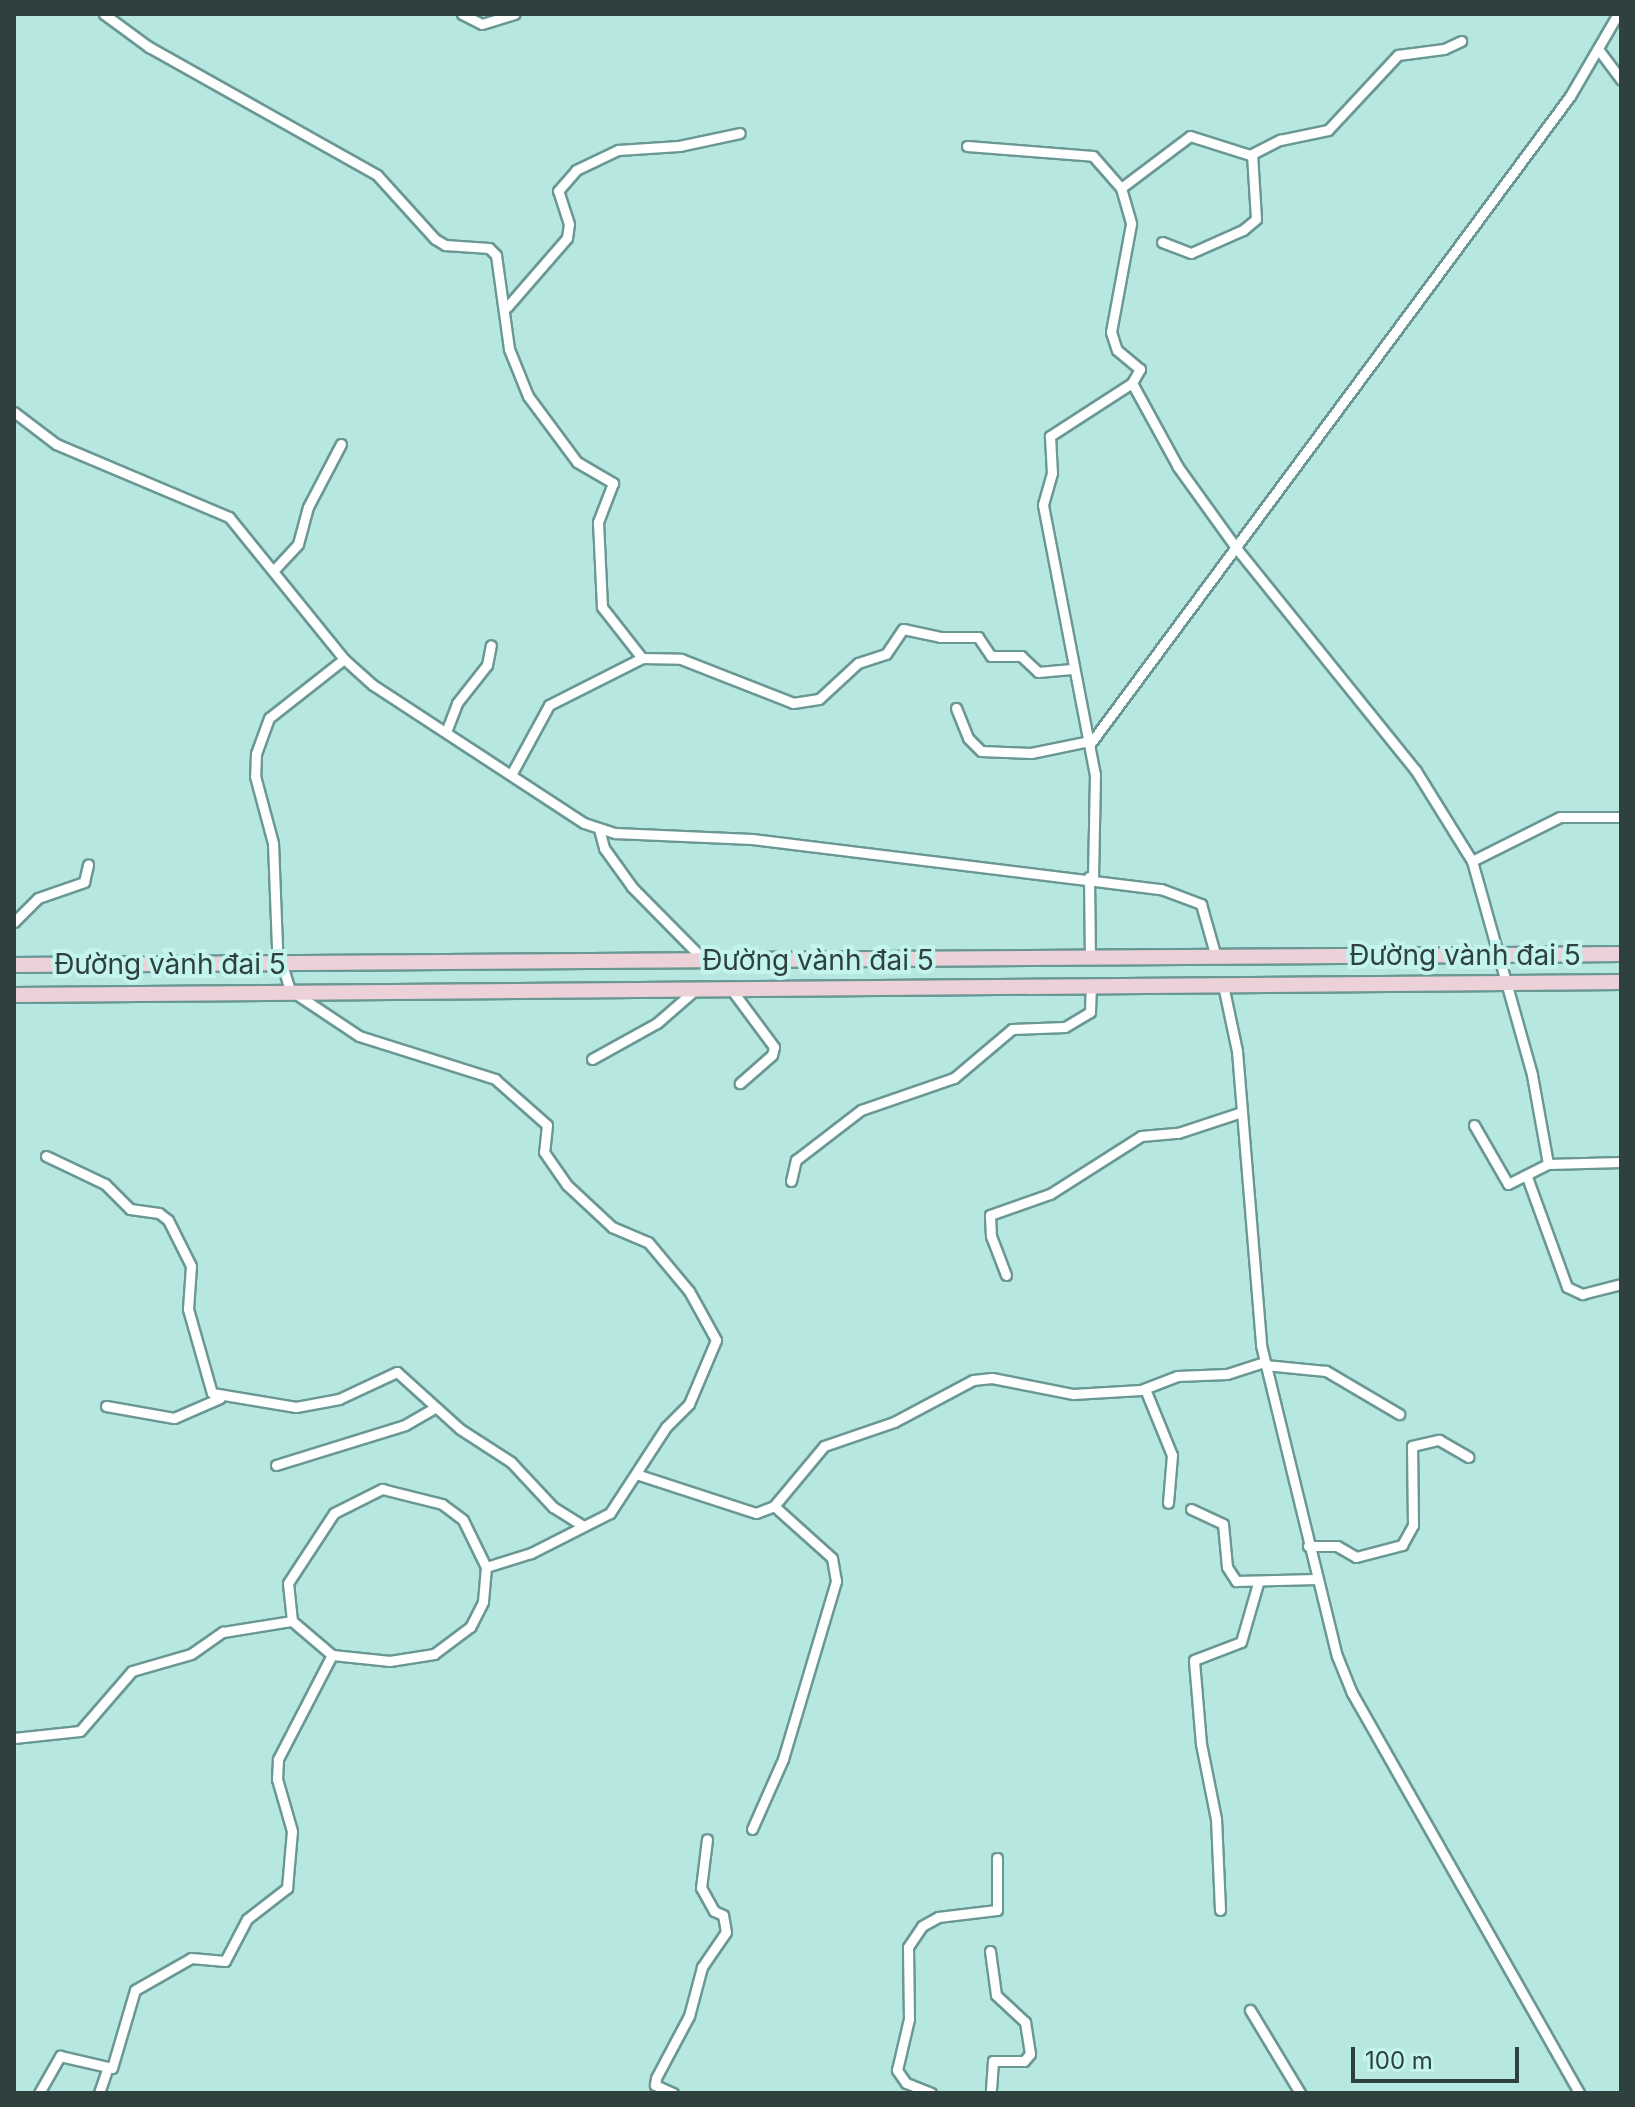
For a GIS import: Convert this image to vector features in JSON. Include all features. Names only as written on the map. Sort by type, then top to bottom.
[{"type":"main road","name":"Đường vành đai 5","points":[[14,965],[1621,954]]},
{"type":"main road","name":"Đường vành đai 5","points":[[14,995],[1621,982]]},
{"type":"street","points":[[104,14],[149,47],[377,175],[435,239],[445,245],[489,248],[500,265],[507,307],[509,349],[535,407],[577,462],[613,483],[598,522],[602,607],[642,658]]},
{"type":"street","points":[[462,14],[495,24],[515,14]]},
{"type":"street","points":[[956,708],[968,738],[981,751],[1031,753],[1090,742],[1237,549],[1570,96],[1618,14]]},
{"type":"street","points":[[1121,188],[1190,136],[1252,154],[1280,140],[1328,130],[1398,55],[1444,49],[1461,41]]},
{"type":"street","points":[[1598,49],[1621,79]]},
{"type":"street","points":[[507,307],[567,238],[569,224],[558,191],[576,170],[618,150],[679,146],[740,133]]},
{"type":"street","points":[[967,146],[1093,156],[1121,188],[1130,233],[1111,332],[1117,350],[1140,369],[1132,383],[1050,436],[1052,473],[1043,513],[1072,669],[1090,742],[1096,791],[1090,958]]},
{"type":"street","points":[[1162,242],[1191,253],[1243,230],[1256,219],[1252,154]]},
{"type":"street","points":[[1132,383],[1173,459],[1237,549],[1416,771],[1472,861],[1500,953],[1548,1164]]},
{"type":"street","points":[[14,412],[56,444],[229,517],[344,659],[389,697],[512,773],[567,814],[599,829],[752,839],[1091,877],[1192,897],[1205,913],[1216,957]]},
{"type":"street","points":[[274,570],[298,544],[308,507],[341,444]]},
{"type":"street","points":[[512,773],[549,705],[642,658],[681,659],[793,703],[819,699],[858,663],[886,654],[903,629],[947,638],[978,637],[991,656],[1021,656],[1038,672],[1072,669]]},
{"type":"street","points":[[446,732],[457,703],[487,665],[491,645]]},
{"type":"street","points":[[344,659],[269,718],[256,753],[255,776],[273,843],[281,963],[293,993],[359,1036],[495,1079],[547,1125],[544,1152],[571,1190],[612,1227],[648,1242],[689,1291],[714,1333],[716,1346],[689,1404],[666,1427],[610,1513],[522,1557],[486,1567]]},
{"type":"street","points":[[1472,861],[1560,817],[1621,817]]},
{"type":"street","points":[[599,829],[604,848],[632,887],[705,961]]},
{"type":"street","points":[[14,922],[38,898],[84,882],[88,864]]},
{"type":"street","points":[[1223,985],[1237,1051],[1264,1364],[1308,1546],[1352,1693],[1579,2093]]},
{"type":"street","points":[[791,1181],[796,1160],[861,1110],[947,1082],[1012,1029],[1065,1027],[1090,1012],[1091,987]]},
{"type":"street","points":[[731,989],[774,1047],[772,1055],[740,1083]]},
{"type":"street","points":[[592,1059],[657,1023],[695,990]]},
{"type":"street","points":[[1006,1275],[991,1236],[990,1215],[1050,1194],[1141,1136],[1178,1133],[1242,1112]]},
{"type":"street","points":[[1474,1125],[1502,1179],[1513,1183],[1548,1164],[1621,1162]]},
{"type":"street","points":[[46,1156],[105,1184],[130,1209],[159,1213],[168,1220],[191,1266],[188,1309],[197,1351],[208,1384],[220,1398]]},
{"type":"street","points":[[1527,1177],[1567,1287],[1582,1294],[1621,1284]]},
{"type":"street","points":[[636,1474],[744,1511],[774,1506],[824,1446],[905,1417],[973,1380],[992,1378],[1073,1394],[1145,1389],[1177,1376],[1218,1375],[1264,1364],[1326,1371],[1399,1414]]},
{"type":"street","points":[[106,1406],[174,1418],[220,1398],[296,1407],[339,1399],[397,1372],[435,1408],[511,1462],[553,1507],[584,1526]]},
{"type":"street","points":[[1145,1389],[1172,1455],[1168,1503]]},
{"type":"street","points":[[276,1465],[405,1425],[435,1408]]},
{"type":"street","points":[[1308,1546],[1337,1546],[1356,1557],[1402,1545],[1413,1525],[1412,1446],[1439,1440],[1468,1457]]},
{"type":"street","points":[[382,1489],[453,1510],[486,1567],[479,1616],[434,1654],[390,1661],[332,1655],[292,1621],[288,1583],[296,1564],[334,1513],[382,1489]]},
{"type":"street","points":[[752,1829],[783,1759],[836,1581],[832,1558],[774,1506]]},
{"type":"street","points":[[1191,1509],[1223,1524],[1230,1574],[1236,1581],[1258,1583],[1317,1579]]},
{"type":"street","points":[[1220,1910],[1216,1819],[1201,1744],[1194,1660],[1241,1642],[1258,1583]]},
{"type":"street","points":[[14,1738],[80,1731],[132,1671],[191,1654],[223,1632],[292,1621]]},
{"type":"street","points":[[99,2093],[107,2070],[120,2050],[135,1990],[191,1958],[225,1961],[247,1919],[287,1888],[292,1831],[277,1779],[278,1759],[332,1655]]},
{"type":"street","points":[[673,2093],[655,2085],[656,2078],[689,2016],[702,1967],[726,1932],[723,1915],[714,1911],[701,1888],[707,1839]]},
{"type":"street","points":[[931,2093],[906,2083],[897,2070],[909,2016],[908,1947],[922,1926],[938,1917],[997,1910],[997,1858]]},
{"type":"street","points":[[990,1951],[996,1995],[1025,2022],[1030,2054],[1024,2061],[993,2061],[991,2093]]},
{"type":"street","points":[[1250,2010],[1300,2093]]},
{"type":"street","points":[[39,2093],[60,2056],[107,2070]]}]
